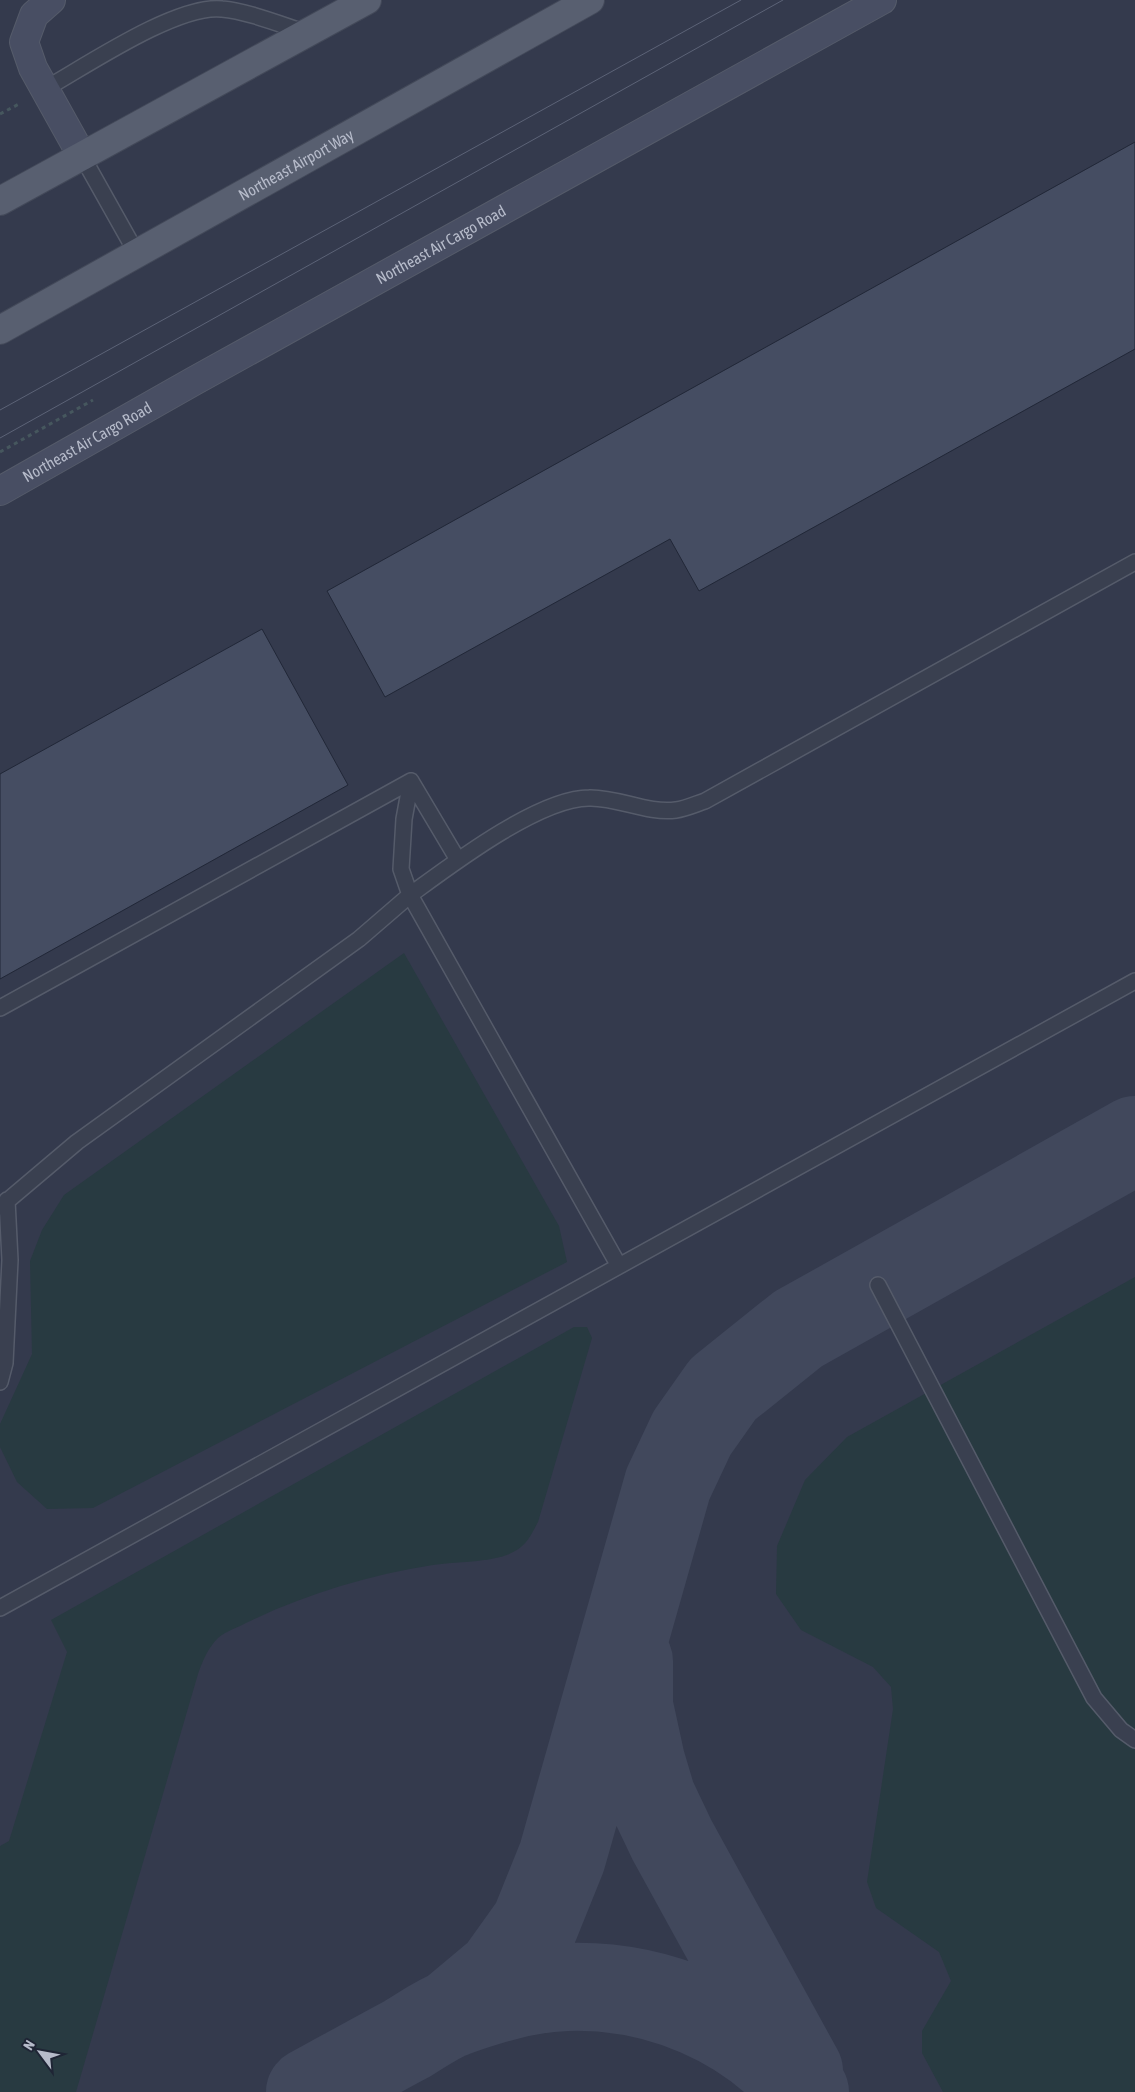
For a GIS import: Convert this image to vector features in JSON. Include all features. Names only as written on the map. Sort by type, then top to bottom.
[{"type":"main road","points":[[0,202],[367,0]]},
{"type":"main road","name":"Northeast Airport Way","points":[[0,330],[590,0]]},
{"type":"street","points":[[51,0],[34,15],[24,42],[33,68],[82,156]]},
{"type":"street","name":"Northeast Air Cargo Road","points":[[0,491],[194,380],[882,0]]},
{"type":"lane","points":[[45,89],[162,24],[208,8],[223,9],[308,33]]},
{"type":"lane","points":[[82,156],[137,254]]},
{"type":"lane","points":[[0,1382],[5,1363],[10,1260],[4,1204],[76,1142],[359,939],[410,895],[458,860],[543,809],[567,800],[590,798],[649,808],[675,810],[705,801],[1135,562]]},
{"type":"lane","points":[[411,780],[458,860]]},
{"type":"lane","points":[[411,780],[404,819],[401,869],[410,895],[619,1266]]},
{"type":"lane","points":[[0,1008],[411,780]]},
{"type":"lane","points":[[0,1608],[1135,981]]},
{"type":"lane","points":[[878,1284],[1094,1698],[1121,1730],[1135,1740]]},
{"type":"path","points":[[0,114],[9,109]]},
{"type":"shaded area","points":[[0,0],[1135,0],[1135,2092],[0,2092]]},
{"type":"shaded area","points":[[404,953],[559,1226],[567,1262],[93,1508],[47,1509],[17,1482],[0,1447],[0,1424],[32,1354],[30,1261],[42,1230],[64,1195]]},
{"type":"shaded area","points":[[1135,1277],[1135,2092],[943,2092],[922,2053],[922,2031],[951,1981],[939,1952],[876,1908],[867,1882],[893,1709],[891,1687],[873,1667],[801,1630],[776,1594],[777,1546],[805,1480],[847,1437]]},
{"type":"shaded area","points":[[574,1327],[587,1327],[592,1338],[538,1522],[523,1545],[507,1555],[497,1558],[409,1569],[315,1594],[229,1631],[218,1638],[211,1646],[198,1674],[76,2092],[0,2092],[0,1846],[9,1841],[67,1652],[51,1620]]},
{"type":"building","points":[[1135,142],[1135,349],[699,591],[670,539],[385,697],[327,591]]},
{"type":"building","points":[[262,629],[348,785],[0,979],[0,774]]},
{"type":"taxiway","points":[[451,2014],[500,1973],[535,1924],[562,1857],[668,1484],[692,1433],[723,1389],[798,1329],[1135,1140]]},
{"type":"taxiway","points":[[629,1661],[629,1706],[641,1761],[652,1798],[672,1840],[799,2071]]},
{"type":"taxiway","points":[[310,2092],[407,2039],[435,2021],[453,2013],[495,1999],[524,1992],[567,1987],[601,1988],[634,1992],[667,2000],[698,2012],[728,2027],[756,2046],[782,2067],[805,2092]]},
{"type":"tram line","points":[[0,410],[741,0]]},
{"type":"tram line","points":[[0,438],[783,0]]}]
